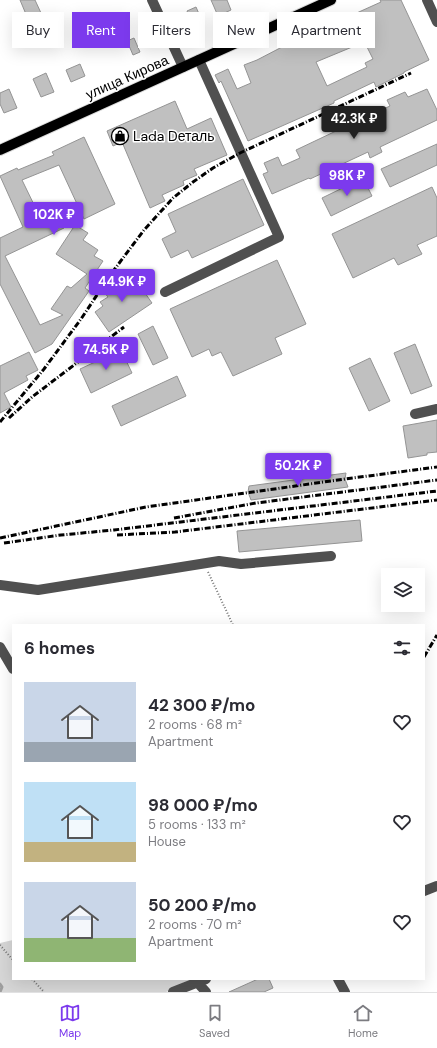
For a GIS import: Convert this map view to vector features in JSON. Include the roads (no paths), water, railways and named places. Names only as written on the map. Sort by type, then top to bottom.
[{"type":"main road","name":"улица Кирова","points":[[0,150],[331,0]]},
{"type":"street","points":[[152,0],[183,67]]},
{"type":"street","points":[[427,0],[437,22]]},
{"type":"street","points":[[165,292],[279,237],[199,60]]},
{"type":"street","points":[[415,414],[437,409]]},
{"type":"street","points":[[0,585],[38,590],[220,561],[241,564],[331,556]]},
{"type":"street","points":[[0,647],[12,667]]},
{"type":"street","points":[[425,891],[437,886]]},
{"type":"street","points":[[339,980],[345,992]]},
{"type":"street","points":[[173,992],[201,981],[206,992]]},
{"type":"waterway","points":[[0,984],[2,987],[0,992]]},
{"type":"railway","points":[[0,422],[44,369],[144,230],[173,198],[213,168],[240,153],[411,73]]},
{"type":"railway","points":[[9,418],[32,397],[124,327]]},
{"type":"railway","points":[[0,538],[146,507],[437,467]]},
{"type":"railway","points":[[174,518],[256,503],[437,480]]},
{"type":"railway","points":[[4,543],[437,491]]},
{"type":"railway","points":[[117,535],[175,532],[437,500]]},
{"type":"railway","points":[[425,655],[437,635]]},
{"type":"place","name":"Lada Dеталь","points":[[120,136]]}]
